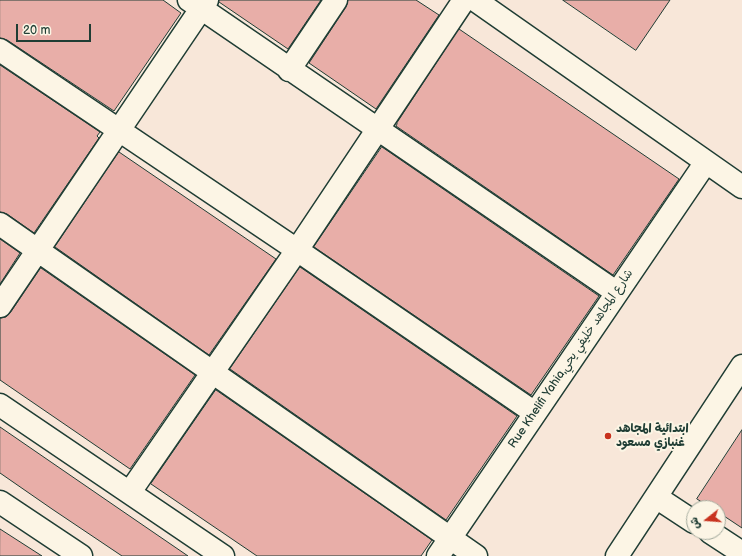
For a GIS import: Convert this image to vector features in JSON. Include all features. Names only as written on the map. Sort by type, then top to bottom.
[{"type":"street","points":[[289,70],[336,0]]},
{"type":"street","points":[[130,492],[297,250],[464,0]]},
{"type":"street","points":[[475,0],[742,187]]},
{"type":"street","points":[[0,306],[120,131],[199,3],[289,70],[616,292]]},
{"type":"street","points":[[0,50],[297,250],[535,413]]},
{"type":"street","name":"Rue Khelifi Yahia,شارع المجاهد خليفي يحي","points":[[438,556],[616,292],[706,162]]},
{"type":"street","points":[[0,224],[476,556]]},
{"type":"street","points":[[617,556],[741,371]]},
{"type":"street","points":[[0,405],[223,556]]},
{"type":"street","points":[[656,497],[686,517]]},
{"type":"street","points":[[0,502],[81,556]]},
{"type":"street","points":[[722,540],[742,553]]},
{"type":"building","points":[[0,0],[163,0],[181,13],[114,111],[7,40],[0,38]]},
{"type":"building","points":[[219,0],[321,0],[288,49],[219,2]]},
{"type":"building","points":[[348,0],[416,0],[439,15],[376,109],[309,63],[346,7]]},
{"type":"building","points":[[563,0],[670,0],[636,50]]},
{"type":"building","points":[[459,29],[679,179],[613,275],[396,126]]},
{"type":"building","points":[[0,65],[100,132],[97,136],[99,138],[34,233],[7,214],[0,212]]},
{"type":"building","points":[[382,147],[599,296],[531,395],[314,247]]},
{"type":"building","points":[[119,152],[276,259],[209,355],[55,247]]},
{"type":"building","points":[[0,239],[20,253],[0,284]]},
{"type":"building","points":[[300,267],[517,416],[446,520],[230,369]]},
{"type":"building","points":[[41,268],[195,375],[130,469],[0,380],[0,318],[6,317],[10,313]]},
{"type":"building","points":[[216,390],[432,540],[421,556],[257,556],[151,484]]},
{"type":"building","points":[[0,427],[188,556],[122,556],[52,509],[0,473]]},
{"type":"building","points":[[742,430],[742,528],[726,517],[726,500],[697,499]]},
{"type":"building","points":[[0,529],[42,556],[0,556]]},
{"type":"place","name":"ابتدائية المجاهد غنبازي مسعود","points":[[608,436]]}]
